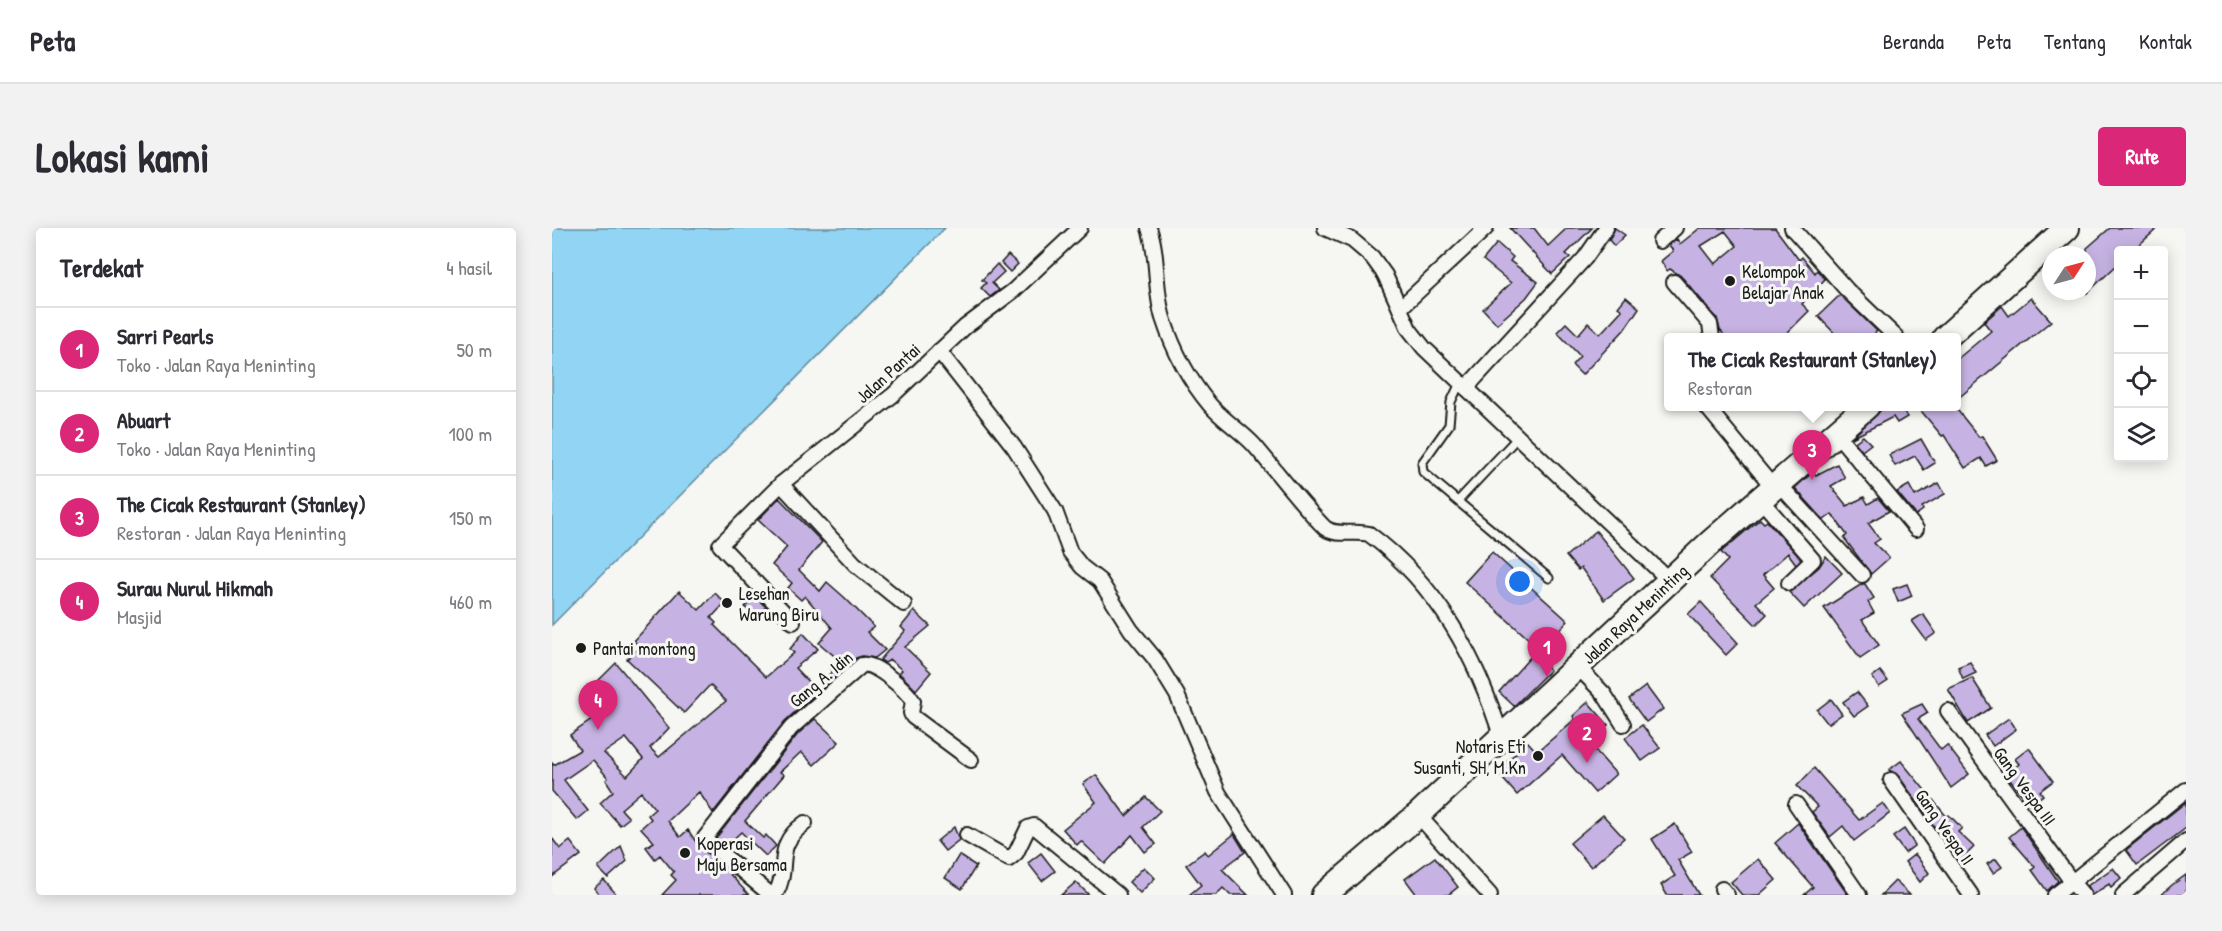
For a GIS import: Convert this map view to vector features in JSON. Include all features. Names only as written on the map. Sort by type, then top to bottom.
[{"type":"highway","points":[[1952,333],[2067,228]]},
{"type":"highway","name":"Jalan Raya Meninting","points":[[1324,895],[1418,815],[1670,581],[1861,411]]},
{"type":"street","name":"Jalan Pantai","points":[[793,622],[720,545],[782,484],[893,395],[965,327],[1013,291],[1080,228]]},
{"type":"street","points":[[1149,228],[1154,244],[1156,284],[1162,315],[1176,353],[1211,407],[1249,440],[1325,528],[1335,533],[1360,531],[1369,534],[1429,591],[1456,629],[1474,663],[1490,698],[1502,739]]},
{"type":"street","points":[[1325,228],[1352,240],[1372,257],[1385,276],[1414,335],[1463,385],[1670,581]]},
{"type":"street","points":[[1400,308],[1486,228]]},
{"type":"street","points":[[1463,385],[1585,258],[1606,228]]},
{"type":"street","points":[[1660,241],[1675,228]]},
{"type":"street","points":[[1792,228],[1847,290],[1892,333]]},
{"type":"street","points":[[1674,282],[1710,324],[1711,333]]},
{"type":"street","points":[[939,351],[1014,447],[1055,511],[1070,552],[1082,567],[1100,581],[1131,630],[1155,659],[1177,695],[1218,792],[1284,895]]},
{"type":"street","points":[[1710,411],[1770,490],[1814,561],[1789,583]]},
{"type":"street","points":[[1836,433],[1916,529]]},
{"type":"street","points":[[782,484],[855,564],[904,604]]},
{"type":"street","points":[[1770,490],[1862,575]]},
{"type":"street","name":"Gang A. Idin","points":[[773,895],[704,839],[791,728],[865,663],[873,665],[908,694],[913,701],[911,713],[913,717],[971,760]]},
{"type":"street","points":[[1578,667],[1604,694],[1623,724]]},
{"type":"street","name":"Gang Vespa III","points":[[1948,711],[2083,895]]},
{"type":"street","name":"Gang Vespa II","points":[[1891,780],[1971,895]]},
{"type":"street","points":[[2055,895],[2186,790]]},
{"type":"street","points":[[1796,804],[1859,895]]},
{"type":"street","points":[[1418,815],[1490,895]]},
{"type":"street","points":[[773,895],[780,882],[787,839],[805,823]]},
{"type":"street","points":[[967,835],[1009,859],[1016,853],[1028,828],[1034,826],[1118,895]]},
{"type":"street","points":[[2123,895],[2186,841]]},
{"type":"lane","points":[[1463,385],[1451,402],[1449,425],[1421,467],[1423,472],[1549,578]]},
{"type":"lane","points":[[1458,501],[1518,437]]},
{"type":"water","points":[[552,228],[945,228],[552,625]]},
{"type":"building","points":[[1510,228],[1534,228],[1548,246],[1567,228],[1592,228],[1566,254],[1570,257],[1552,274]]},
{"type":"building","points":[[1615,228],[1625,235],[1614,246],[1609,240]]},
{"type":"building","points":[[1700,228],[1775,228],[1799,260],[1802,257],[1815,273],[1817,270],[1825,279],[1802,304],[1809,311],[1787,333],[1722,333],[1717,318],[1681,276],[1670,269],[1667,271],[1661,261],[1673,251],[1669,245],[1677,239],[1680,244]],"holes":[[[1725,231],[1737,246],[1715,264],[1701,246]]]},
{"type":"building","points":[[2110,228],[2158,228],[2138,246],[2114,246],[2114,268],[2096,285],[2096,246],[2089,246]]},
{"type":"building","points":[[1497,243],[1513,257],[1510,261],[1538,282],[1526,298],[1497,324],[1483,309],[1511,283],[1483,260]]},
{"type":"building","points":[[1008,255],[1018,264],[1010,272],[1001,263]]},
{"type":"building","points":[[997,264],[1004,272],[992,283],[999,290],[990,297],[981,288],[986,283],[982,280]]},
{"type":"building","points":[[1840,295],[1877,331],[1875,333],[1834,333],[1818,316]]},
{"type":"building","points":[[1626,297],[1639,308],[1624,330],[1582,375],[1572,365],[1580,356],[1557,332],[1566,323],[1578,335],[1588,323],[1600,334],[1622,310],[1618,307]]},
{"type":"building","points":[[2031,298],[2051,321],[1961,396],[1961,356],[1991,331],[1984,322],[2002,306],[2009,316]]},
{"type":"building","points":[[1880,411],[1904,411],[1907,417],[1897,423],[1893,417],[1852,438]]},
{"type":"building","points":[[1921,411],[1958,411],[1979,437],[1982,436],[1997,460],[1986,466],[1981,458],[1965,468],[1944,435],[1942,436]]},
{"type":"building","points":[[1863,436],[1871,444],[1862,451],[1855,442]]},
{"type":"building","points":[[1921,439],[1935,463],[1924,470],[1915,456],[1895,466],[1889,455]]},
{"type":"building","points":[[1837,464],[1845,478],[1831,486],[1847,506],[1864,497],[1868,504],[1878,498],[1889,511],[1868,523],[1880,539],[1874,543],[1889,558],[1871,574],[1844,538],[1847,535],[1832,514],[1824,520],[1795,488],[1813,472],[1816,475]]},
{"type":"building","points":[[1939,483],[1945,494],[1922,507],[1923,510],[1916,515],[1897,492],[1909,485],[1915,496]]},
{"type":"building","points":[[779,498],[822,542],[799,570],[820,591],[827,582],[844,597],[874,627],[867,632],[885,650],[875,658],[862,656],[856,658],[785,721],[713,813],[699,792],[668,821],[680,837],[688,830],[698,845],[749,895],[662,895],[676,880],[671,875],[674,872],[660,855],[655,859],[646,847],[654,842],[641,828],[651,819],[648,815],[655,809],[641,792],[621,809],[629,818],[620,825],[600,803],[613,791],[606,780],[608,778],[593,760],[564,780],[588,811],[577,820],[552,791],[552,763],[554,765],[580,750],[570,735],[615,704],[597,682],[616,663],[669,728],[650,748],[659,757],[726,701],[710,685],[684,713],[627,659],[640,647],[634,641],[679,591],[699,610],[715,593],[725,603],[711,618],[716,623],[714,625],[766,677],[794,653],[790,649],[803,633],[818,649],[795,668],[814,688],[833,671],[830,667],[839,660],[819,643],[832,628],[805,596],[801,600],[788,588],[792,583],[772,565],[787,547],[758,520]],"holes":[[[626,738],[643,759],[627,776],[604,753]]]},
{"type":"building","points":[[1760,519],[1764,523],[1767,521],[1801,559],[1796,564],[1788,553],[1763,575],[1774,588],[1756,603],[1767,614],[1756,625],[1710,578],[1728,560],[1721,552]]},
{"type":"building","points":[[1596,531],[1634,578],[1604,600],[1581,568],[1578,570],[1566,556]]},
{"type":"building","points":[[1492,552],[1568,621],[1541,650],[1465,582]]},
{"type":"building","points":[[1826,556],[1842,573],[1804,608],[1789,592],[1819,567]]},
{"type":"building","points":[[1865,584],[1874,598],[1868,602],[1874,613],[1862,620],[1879,645],[1860,658],[1824,608]]},
{"type":"building","points":[[1907,584],[1912,596],[1898,602],[1893,589]]},
{"type":"building","points":[[755,597],[766,607],[755,618],[745,607]]},
{"type":"building","points":[[1701,602],[1738,643],[1726,655],[1688,614]]},
{"type":"building","points":[[914,611],[930,626],[905,647],[931,672],[916,690],[899,673],[902,670],[890,660],[885,663],[880,660],[905,631],[901,627]]},
{"type":"building","points":[[1923,614],[1936,633],[1926,640],[1912,621]]},
{"type":"building","points":[[1533,654],[1550,670],[1514,706],[1499,692]]},
{"type":"building","points":[[1970,662],[1976,673],[1963,679],[1958,667]]},
{"type":"building","points":[[1880,671],[1888,681],[1879,687],[1872,677]]},
{"type":"building","points":[[1972,678],[1991,708],[1968,723],[1948,689]]},
{"type":"building","points":[[1646,686],[1663,709],[1646,722],[1629,699]]},
{"type":"building","points":[[1857,692],[1868,706],[1854,716],[1843,702]]},
{"type":"building","points":[[1831,699],[1842,714],[1828,724],[1817,710]]},
{"type":"building","points":[[1588,702],[1608,725],[1588,742],[1616,774],[1595,793],[1562,755],[1517,795],[1496,771],[1528,742],[1537,752],[1575,719],[1573,716]]},
{"type":"building","points":[[1922,704],[1928,713],[1918,719],[1941,750],[1947,745],[1969,774],[1951,788],[1902,713]]},
{"type":"building","points":[[2009,718],[2016,729],[1993,746],[1985,735]]},
{"type":"building","points":[[815,719],[839,742],[814,765],[801,752],[780,772],[784,775],[745,821],[763,838],[766,835],[776,846],[766,856],[741,832],[726,846],[716,838],[798,734]]},
{"type":"building","points":[[1642,725],[1660,748],[1642,761],[1625,738]]},
{"type":"building","points":[[2029,748],[2053,781],[2040,791],[2043,795],[2030,805],[2006,775],[2019,764],[2015,759]]},
{"type":"building","points":[[1901,761],[1947,817],[1949,815],[1962,828],[1958,832],[1974,847],[1959,862],[1898,775],[1889,770]]},
{"type":"building","points":[[1814,768],[1859,820],[1883,803],[1890,813],[1854,841],[1843,826],[1830,837],[1812,812],[1818,807],[1797,786]]},
{"type":"building","points":[[1096,775],[1126,816],[1146,797],[1160,811],[1143,827],[1156,844],[1145,852],[1132,835],[1105,864],[1081,841],[1077,845],[1063,829],[1096,802],[1083,784]]},
{"type":"building","points":[[2186,802],[2186,828],[2137,865],[2126,850]]},
{"type":"building","points":[[1603,815],[1624,838],[1591,867],[1570,843]]},
{"type":"building","points":[[1798,823],[1848,895],[1804,895],[1813,887],[1775,843]]},
{"type":"building","points":[[1675,824],[1692,852],[1678,860],[1699,895],[1667,895],[1661,885],[1675,876],[1652,839]]},
{"type":"building","points":[[954,827],[959,840],[945,851],[937,841]]},
{"type":"building","points":[[2021,827],[2058,881],[2047,891],[2032,870],[2035,867],[2009,837]]},
{"type":"building","points":[[1904,829],[1915,845],[1905,853],[1893,837]]},
{"type":"building","points":[[1234,834],[1245,852],[1222,869],[1248,895],[1230,895],[1223,888],[1216,895],[1189,895],[1201,885],[1186,865],[1205,851],[1208,855]]},
{"type":"building","points":[[552,838],[560,849],[570,841],[581,855],[552,877]]},
{"type":"building","points":[[621,846],[627,861],[608,878],[598,868]]},
{"type":"building","points":[[1041,853],[1055,871],[1042,881],[1028,863]]},
{"type":"building","points":[[1915,854],[1929,873],[1920,882],[1905,862]]},
{"type":"building","points":[[959,855],[976,866],[962,889],[945,878]]},
{"type":"building","points":[[1435,857],[1458,887],[1448,895],[1417,895],[1405,879]]},
{"type":"building","points":[[1758,859],[1776,880],[1759,895],[1742,895],[1731,882]]},
{"type":"building","points":[[1996,859],[2002,867],[1993,873],[1987,864]]},
{"type":"building","points":[[1144,867],[1155,878],[1140,893],[1129,882]]},
{"type":"building","points":[[2113,868],[2121,878],[2111,887],[2109,884],[2092,895],[2087,886]]},
{"type":"building","points":[[2186,875],[2186,895],[2161,895],[2172,885]]},
{"type":"building","points":[[604,880],[617,895],[600,895],[594,888]]},
{"type":"building","points":[[1895,881],[1910,895],[1881,895]]},
{"type":"building","points":[[1076,882],[1089,895],[1061,895]]},
{"type":"place","name":"Kelompok Belajar Anak","points":[[1730,281]]},
{"type":"place","name":"The Cicak Restaurant (Stanley)","points":[[1812,480]]},
{"type":"place","name":"Lesehan Warung Biru","points":[[727,603]]},
{"type":"place","name":"Pantai montong","points":[[581,648]]},
{"type":"place","name":"Sarri Pearls","points":[[1547,677]]},
{"type":"place","name":"Surau Nurul Hikmah","points":[[598,730]]},
{"type":"place","name":"Notaris Eti Susanti, SH, M.Kn","points":[[1538,756]]},
{"type":"place","name":"Abuart","points":[[1587,763]]},
{"type":"place","name":"Koperasi Maju Bersama","points":[[685,853]]}]
